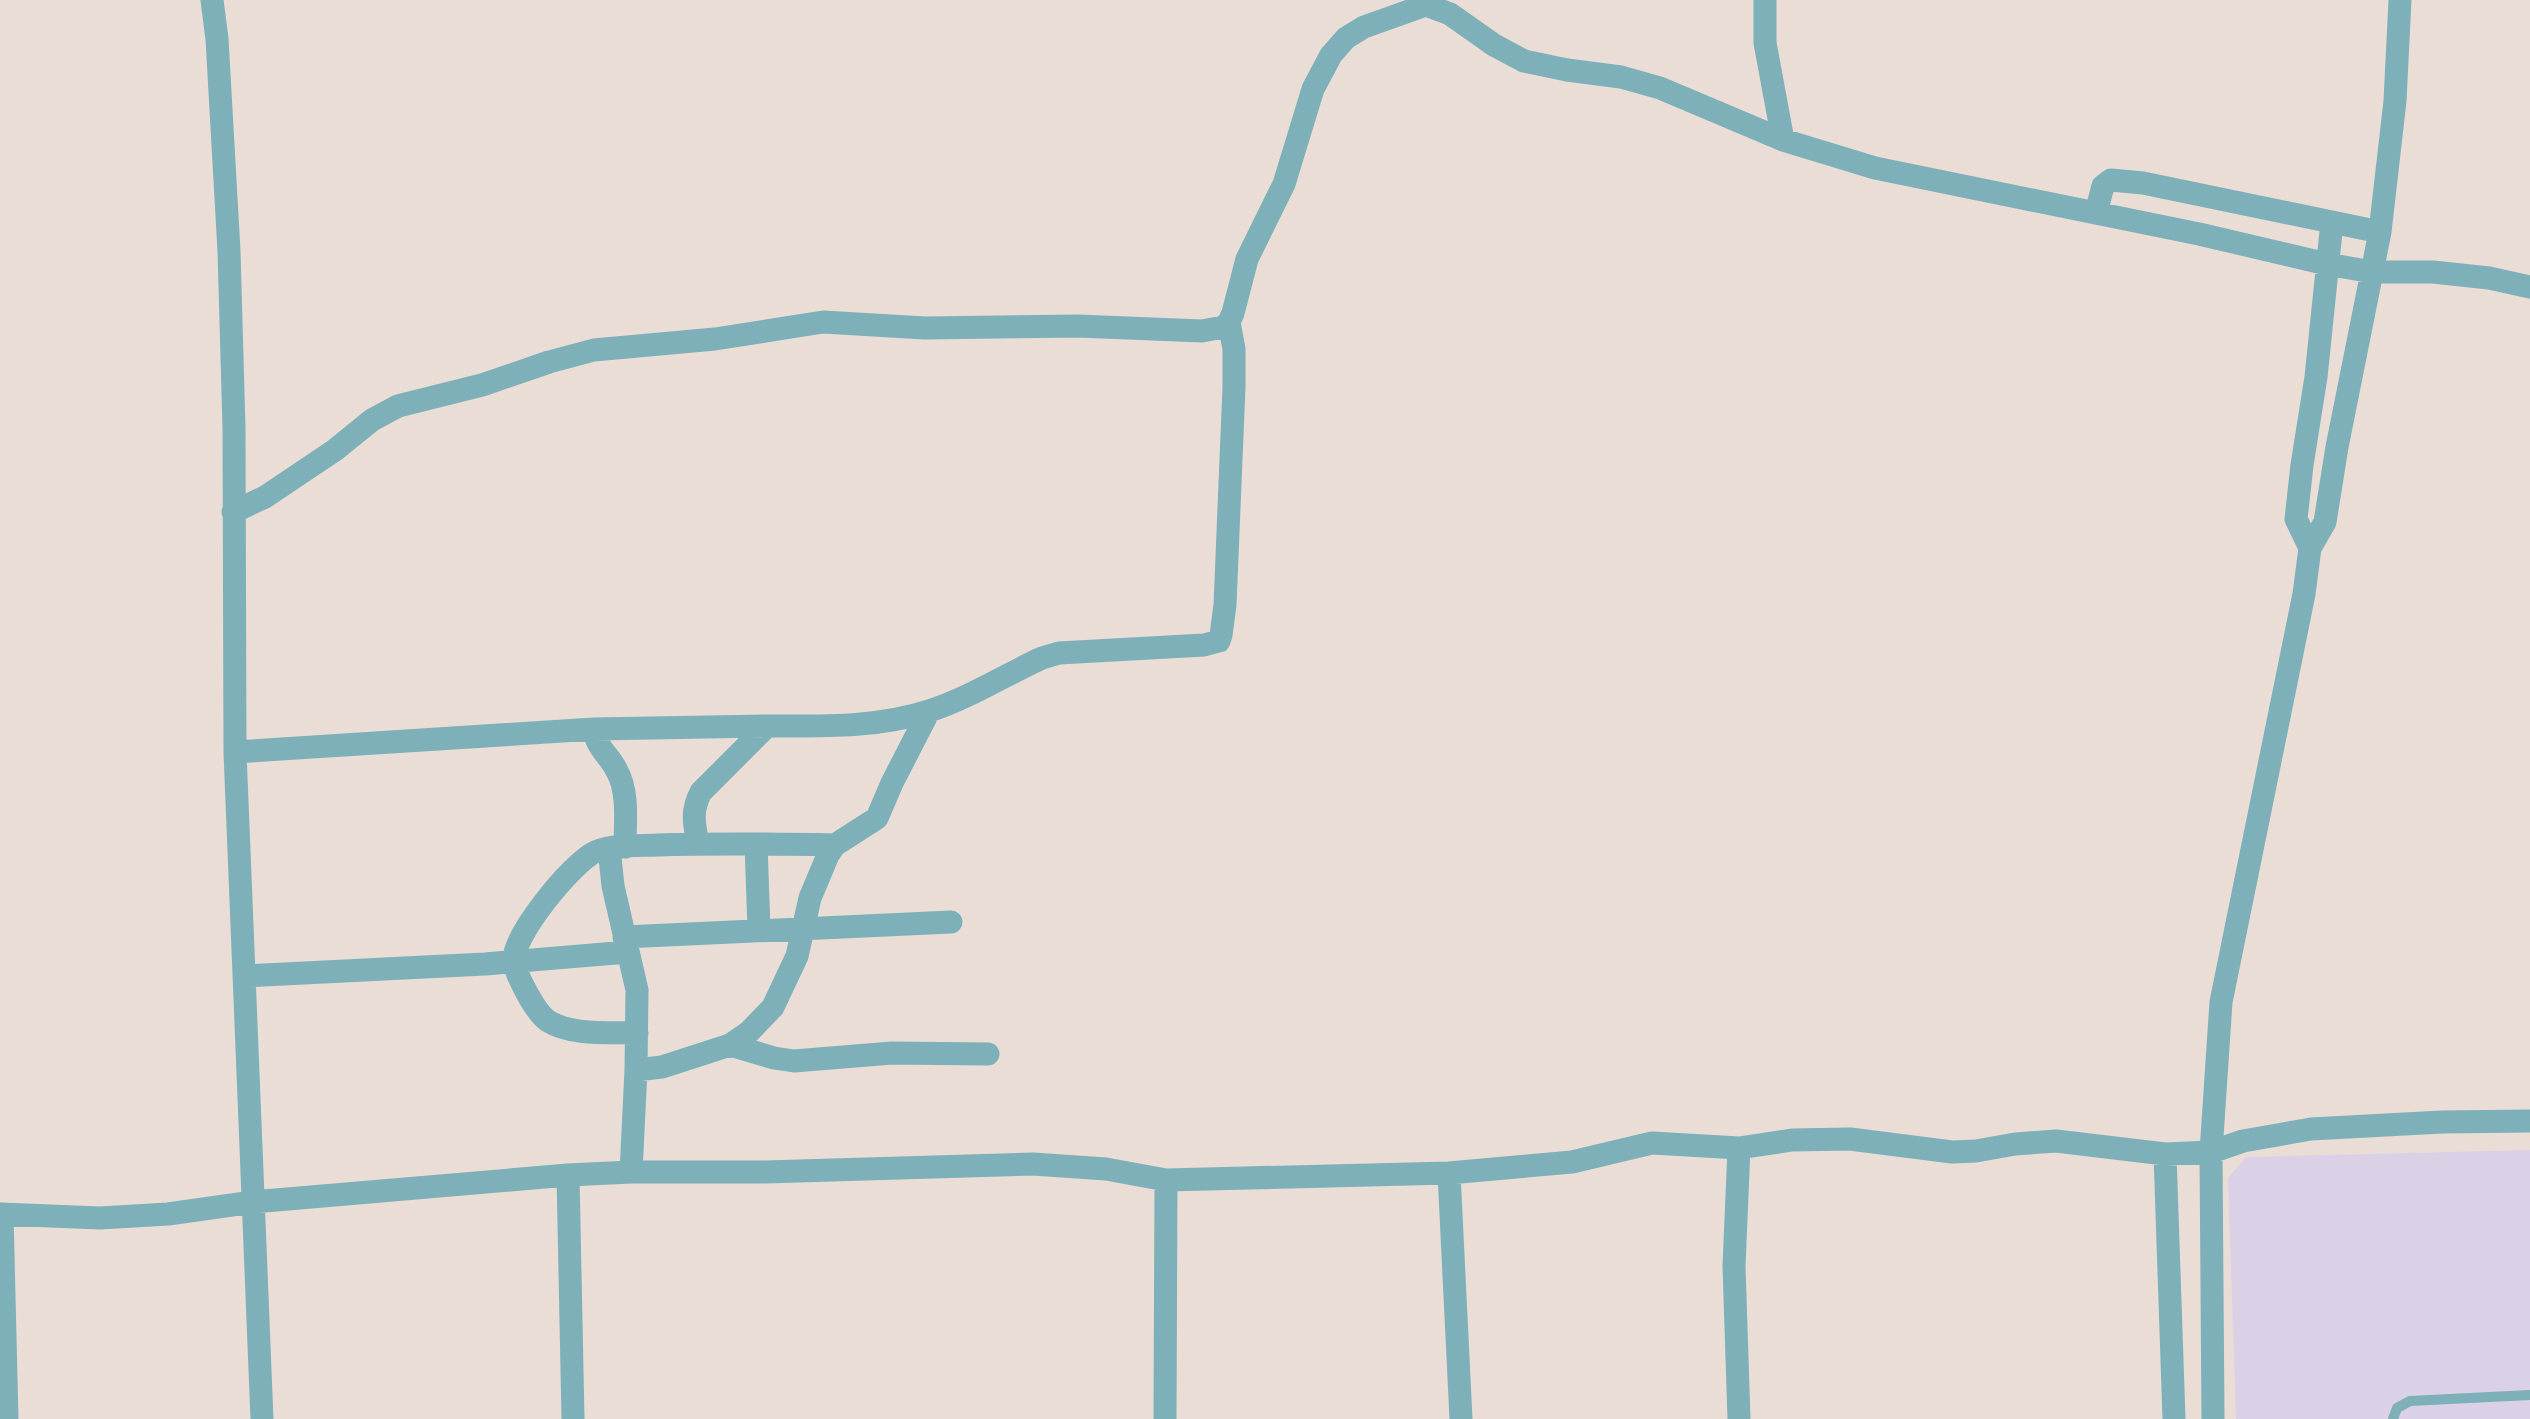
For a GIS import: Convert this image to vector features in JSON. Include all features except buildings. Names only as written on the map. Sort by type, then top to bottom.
[{"type":"street","points":[[212,0],[217,39],[229,251],[234,428],[235,752],[261,1419]]},
{"type":"street","points":[[1765,0],[1765,43],[1783,140]]},
{"type":"street","points":[[2213,1419],[2211,1152],[2221,1002],[2305,594],[2309,548],[2325,522],[2337,447],[2381,232],[2395,101],[2400,0]]},
{"type":"street","points":[[235,752],[594,729],[831,726],[868,722],[929,711],[1042,658],[1059,653],[1204,645],[1219,641],[1225,605],[1234,387],[1234,349],[1229,322],[1247,259],[1284,184],[1313,89],[1331,55],[1346,38],[1363,27],[1427,2],[1524,61],[1621,77],[1660,88],[1783,140],[1875,168],[2199,234],[2326,264],[2372,272],[2433,272],[2489,278],[2530,287]]},
{"type":"street","points":[[2096,213],[2103,186],[2108,180],[2143,183],[2381,232]]},
{"type":"street","points":[[2199,234],[2204,195]]},
{"type":"street","points":[[2309,548],[2296,519],[2326,297],[2326,264],[2332,222]]},
{"type":"street","points":[[233,512],[265,496],[335,450],[372,419],[398,406],[482,385],[594,350],[715,338],[823,322],[925,328],[1078,326],[1202,331],[1216,330],[1229,322]]},
{"type":"street","points":[[636,1070],[662,1067],[730,1045],[749,1032],[773,1007],[797,956],[810,898],[835,845],[877,818],[929,711]]},
{"type":"street","points":[[698,844],[692,817],[694,805],[701,792],[767,726]]},
{"type":"street","points":[[594,729],[596,741],[621,779],[625,806],[613,886],[637,990],[631,1172]]},
{"type":"street","points":[[637,1033],[574,1030],[549,1022],[533,1005],[514,962],[522,933],[546,902],[589,856],[617,848],[698,844],[835,845]]},
{"type":"street","points":[[756,844],[759,929]]},
{"type":"street","points":[[245,976],[514,962],[759,929],[951,922]]},
{"type":"street","points":[[730,1045],[774,1058],[794,1060],[892,1053],[988,1054]]},
{"type":"street","points":[[7,1419],[1,1214],[100,1218],[168,1214],[253,1202],[631,1172],[765,1172],[1033,1164],[1105,1169],[1166,1180],[1449,1173],[1572,1162],[1652,1143],[1739,1148],[1819,1138],[1964,1152],[2056,1140],[2165,1154],[2211,1152],[2243,1141],[2311,1129],[2442,1122],[2530,1121]]},
{"type":"street","points":[[1739,1148],[1734,1266],[1739,1419]]},
{"type":"street","points":[[2165,1154],[2174,1419]]},
{"type":"street","points":[[1449,1173],[1461,1419]]},
{"type":"street","points":[[568,1175],[573,1419]]},
{"type":"street","points":[[1166,1180],[1166,1419]]},
{"type":"lane","points":[[2393,1419],[2397,1408],[2410,1401],[2530,1395]]},
{"type":"shaded area","points":[[2530,1150],[2530,1419],[2236,1419],[2228,1178],[2246,1157]]}]
